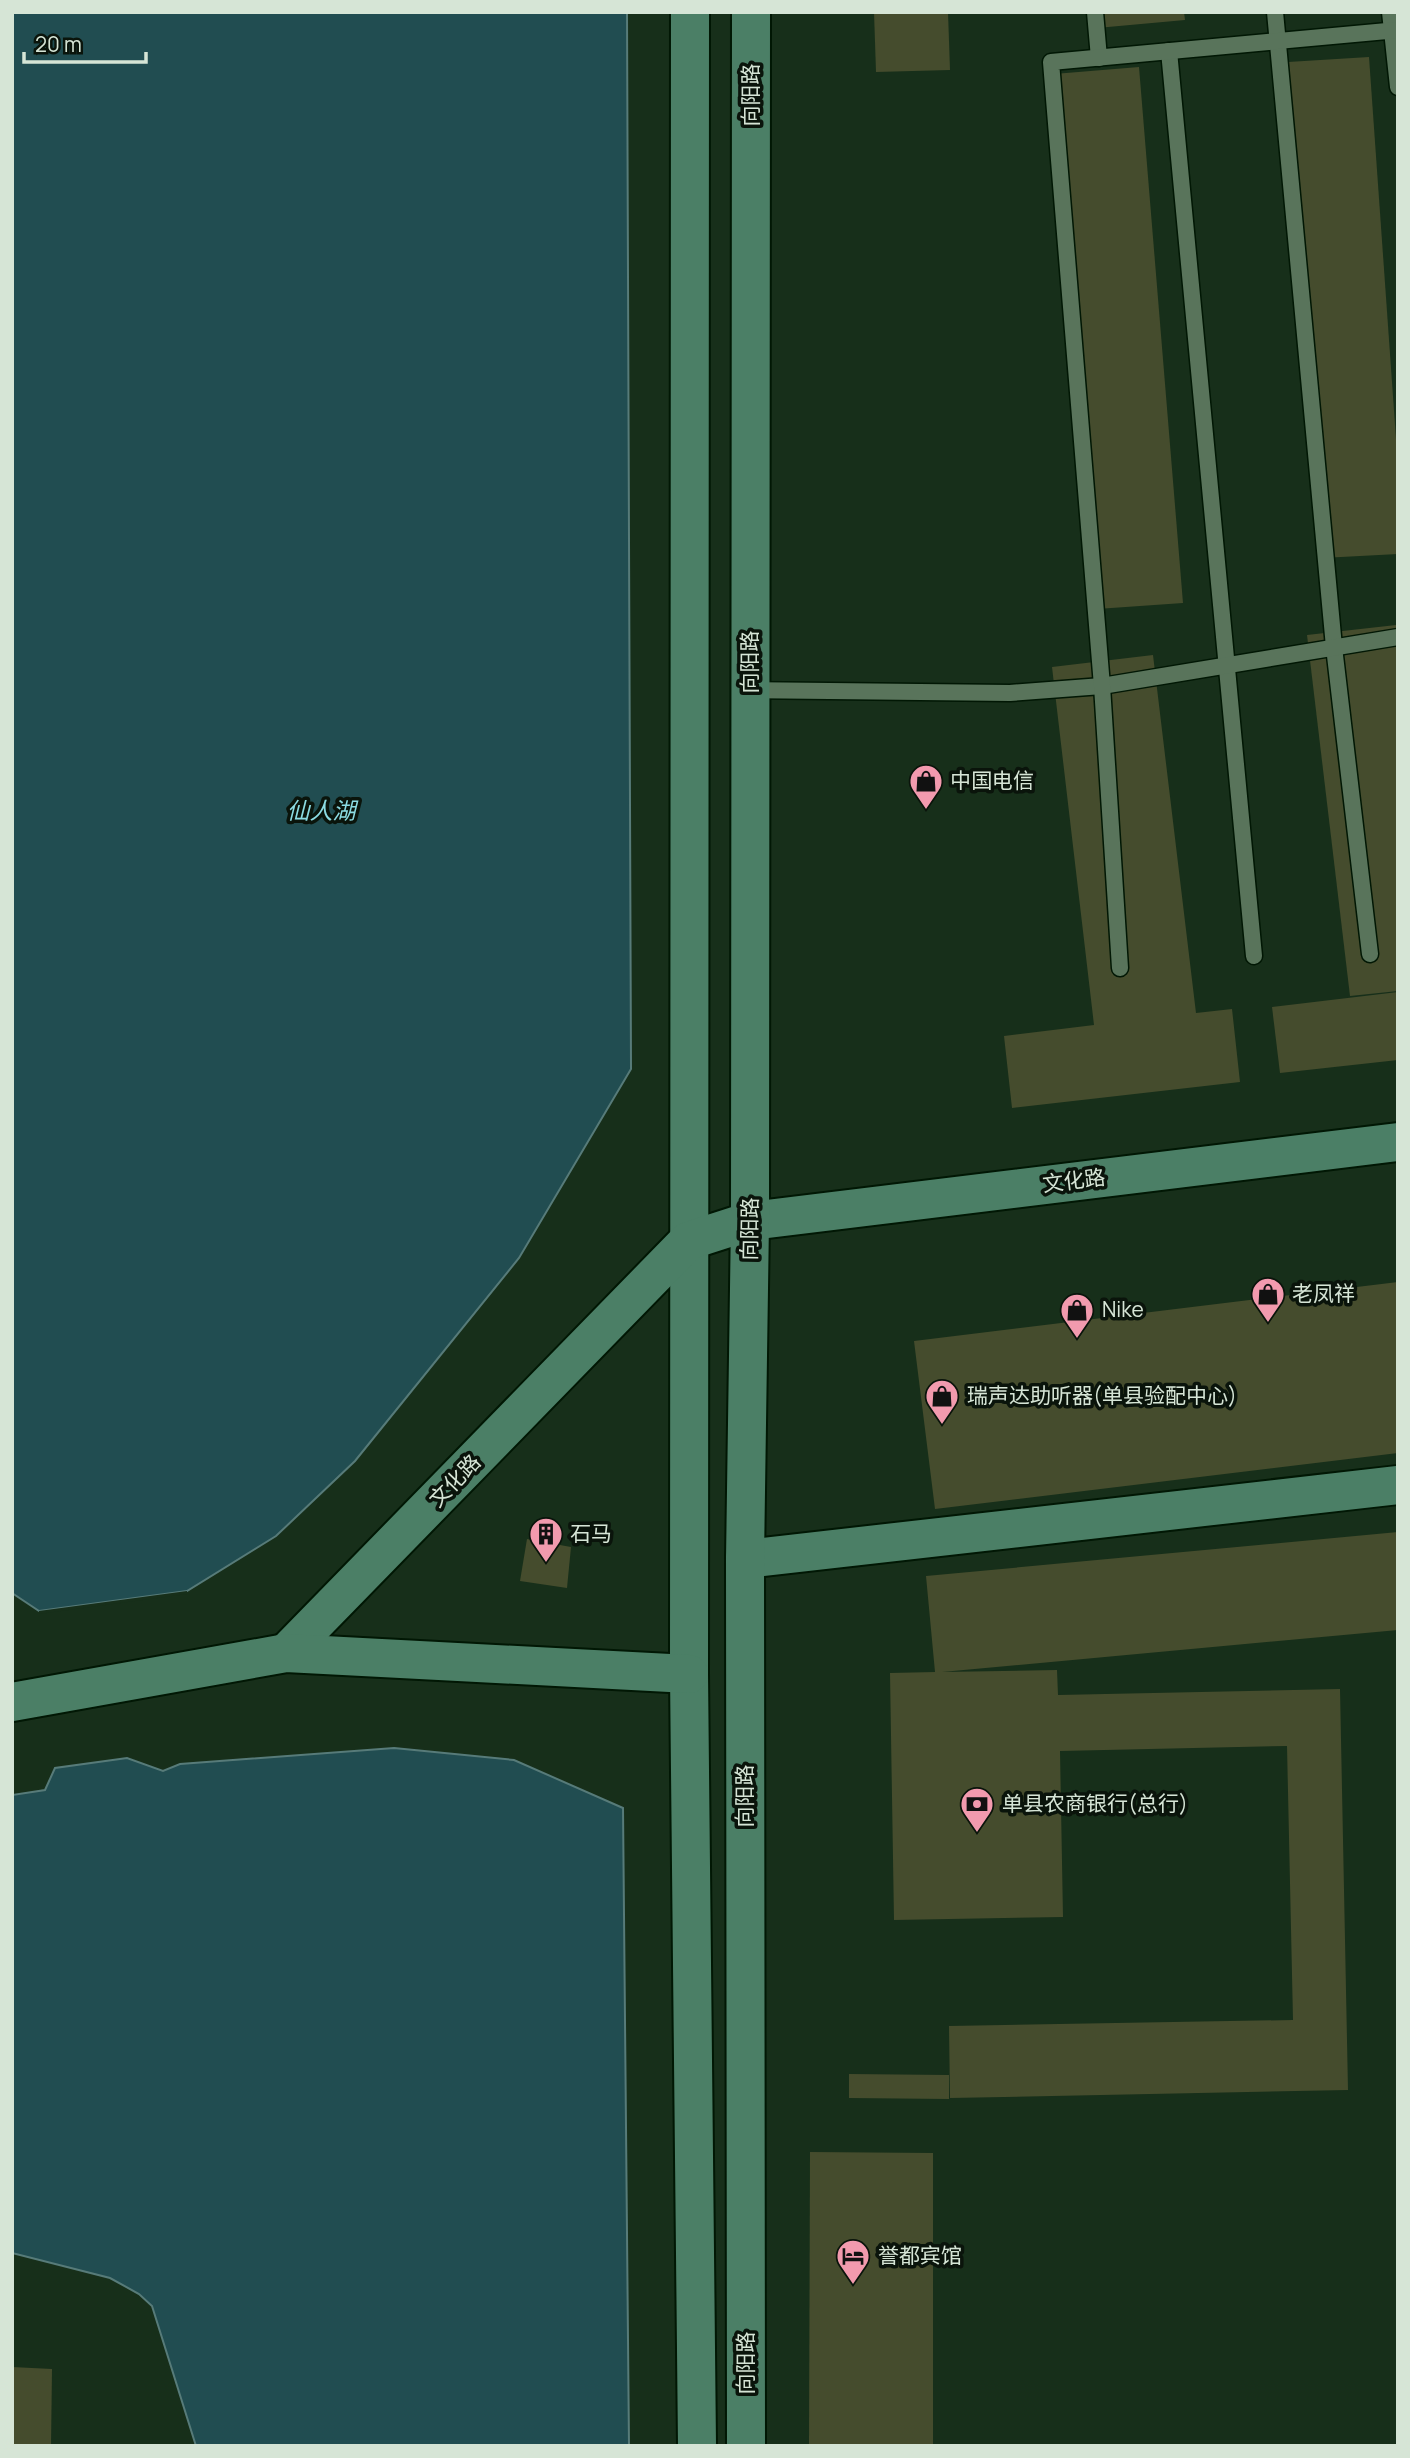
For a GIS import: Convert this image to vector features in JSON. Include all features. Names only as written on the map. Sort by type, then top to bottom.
[{"type":"main road","points":[[690,12],[689,1674],[697,2446]]},
{"type":"main road","name":"向阳路","points":[[746,2446],[745,1559],[750,1221],[751,12]]},
{"type":"main road","name":"文化路","points":[[286,1653],[688,1241],[750,1221],[1398,1142]]},
{"type":"main road","points":[[745,1559],[1398,1485]]},
{"type":"main road","points":[[30,1698],[286,1653],[689,1674]]},
{"type":"lane","points":[[1095,12],[1099,58]]},
{"type":"lane","points":[[1275,12],[1334,647],[1370,954]]},
{"type":"lane","points":[[1390,12],[1395,31],[1398,87]]},
{"type":"lane","points":[[1120,968],[1102,685],[1051,62],[1395,31]]},
{"type":"lane","points":[[1169,51],[1254,956]]},
{"type":"lane","points":[[750,690],[1010,693],[1102,685],[1398,637]]},
{"type":"water","name":"仙人湖","points":[[12,12],[627,12],[631,1069],[519,1258],[355,1461],[276,1536],[187,1591],[39,1611],[12,1593]]},
{"type":"water","points":[[394,1748],[514,1760],[623,1808],[629,2446],[196,2446],[152,2306],[139,2294],[110,2278],[12,2253],[12,1795],[45,1790],[55,1768],[127,1758],[163,1771],[180,1764]]},
{"type":"pier","points":[[187,1591],[187,1594],[39,1614],[39,1611]]},
{"type":"building","points":[[874,12],[948,12],[950,70],[876,72]]},
{"type":"building","points":[[1096,12],[1184,12],[1185,20],[1097,28]]},
{"type":"building","points":[[1369,57],[1398,467],[1398,554],[1322,558],[1288,62]]},
{"type":"building","points":[[1139,67],[1183,603],[1097,609],[1054,74]]},
{"type":"building","points":[[1396,625],[1398,991],[1350,996],[1307,635]]},
{"type":"building","points":[[1153,655],[1196,1013],[1232,1009],[1240,1082],[1012,1108],[1004,1036],[1094,1025],[1052,667]]},
{"type":"building","points":[[1398,992],[1398,1060],[1280,1073],[1272,1007]]},
{"type":"building","points":[[1398,1282],[1398,1453],[935,1509],[914,1341]]},
{"type":"building","points":[[1398,1532],[1398,1630],[942,1672],[1057,1670],[1058,1695],[1340,1689],[1348,2090],[950,2098],[949,2026],[1293,2020],[1287,1746],[1060,1751],[1063,1917],[894,1920],[890,1673],[935,1672],[926,1576]]},
{"type":"building","name":"石马","points":[[527,1539],[571,1547],[567,1588],[520,1581]]},
{"type":"building","points":[[849,2074],[949,2075],[949,2099],[849,2098]]},
{"type":"building","points":[[810,2152],[933,2153],[933,2446],[809,2446]]},
{"type":"building","points":[[12,2367],[52,2369],[51,2446],[12,2446]]},
{"type":"place","name":"中国电信","points":[[926,811]]},
{"type":"place","name":"老凤祥","points":[[1268,1324]]},
{"type":"place","name":"Nike","points":[[1077,1340]]},
{"type":"place","name":"瑞声达助听器(单县验配中心)","points":[[942,1426]]},
{"type":"place","name":"石马","points":[[546,1564]]},
{"type":"place","name":"单县农商银行(总行)","points":[[977,1834]]},
{"type":"place","name":"誉都宾馆","points":[[853,2286]]}]
